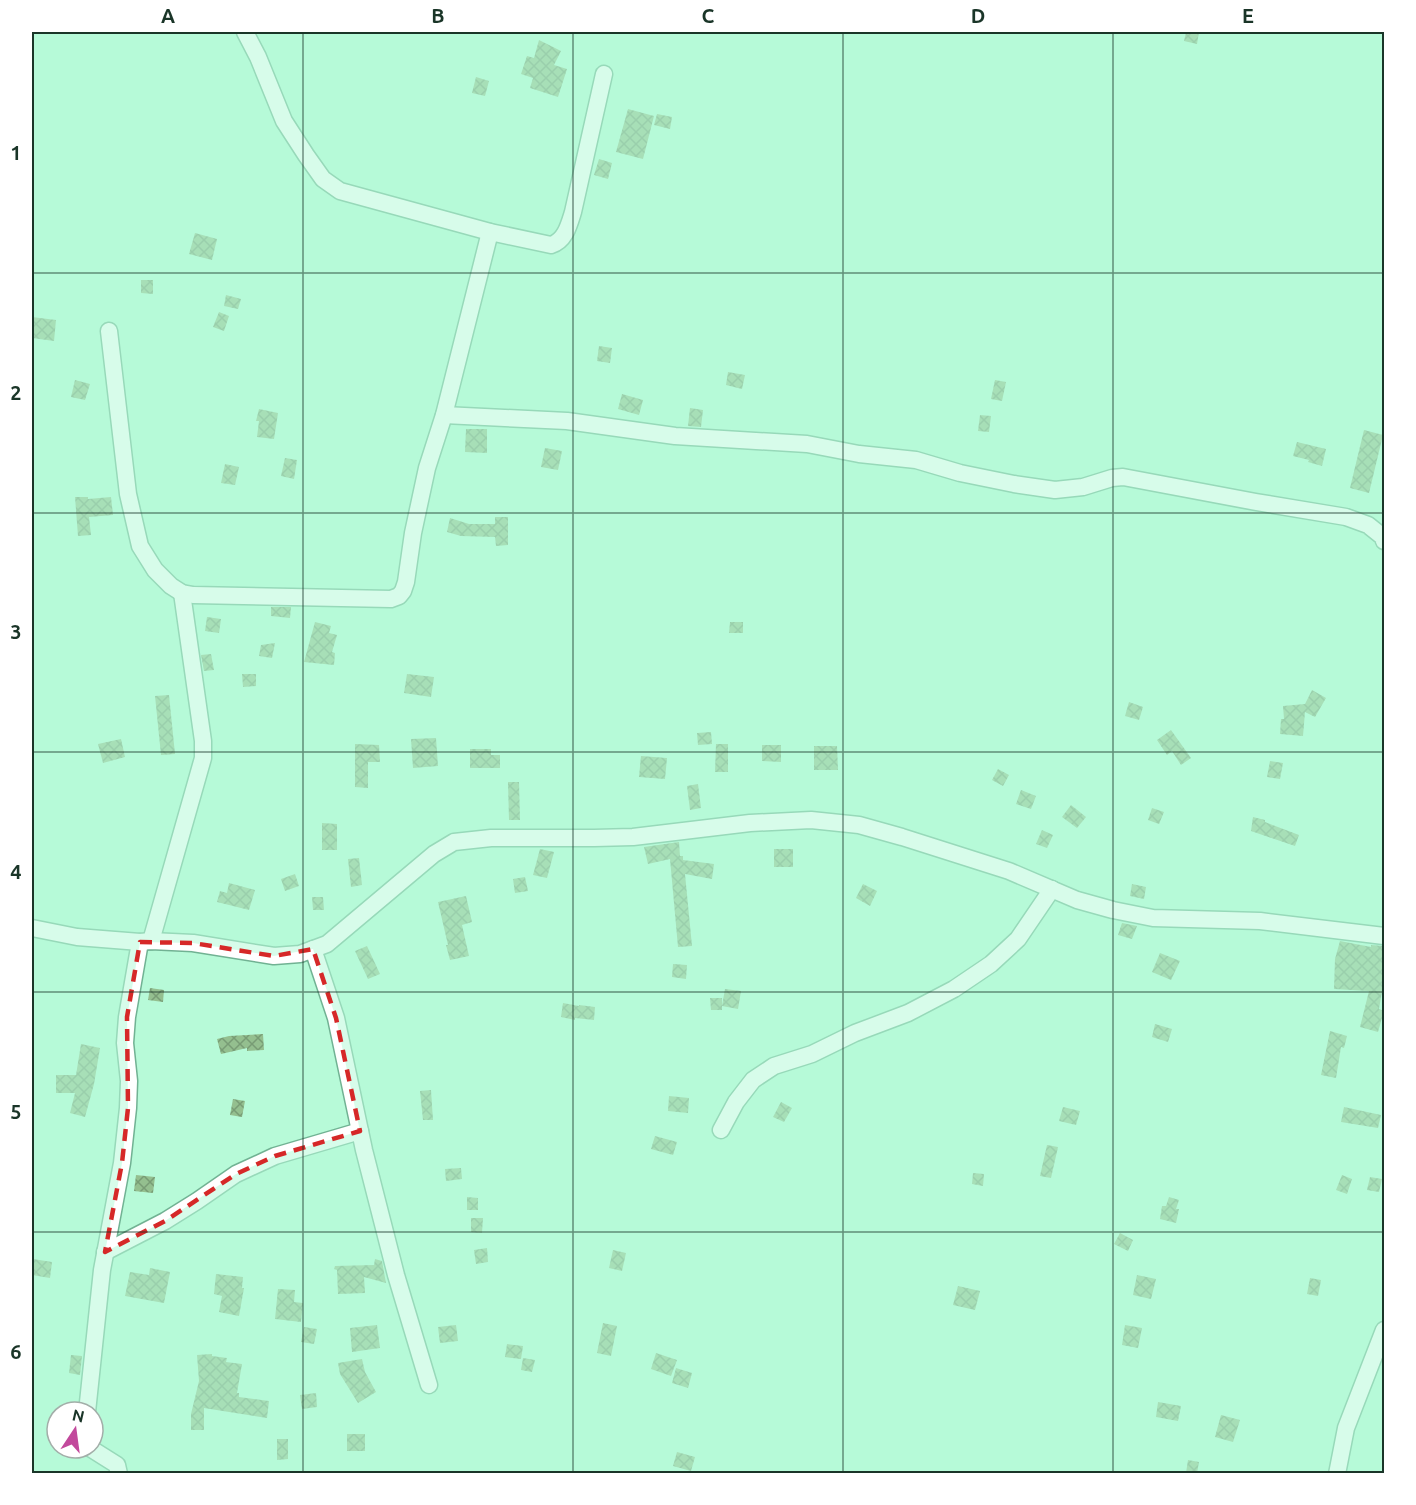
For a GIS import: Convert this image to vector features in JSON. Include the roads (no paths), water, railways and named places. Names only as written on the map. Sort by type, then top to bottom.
[{"type":"street","points":[[245,32],[258,57],[284,121],[323,179],[340,190],[490,232],[551,245],[557,243],[568,229],[604,74]]},
{"type":"street","points":[[109,331],[128,494],[140,546],[155,570],[171,586],[182,593],[210,596],[391,599],[399,596],[406,582],[413,534],[427,468],[444,415],[490,232]]},
{"type":"street","points":[[444,415],[567,421],[675,436],[807,444],[859,454],[916,460],[992,480],[1055,490],[1083,487],[1123,477],[1346,517],[1368,525],[1383,537],[1384,541]]},
{"type":"street","points":[[88,1400],[102,1270],[122,1163],[128,1108],[129,1081],[125,1043],[127,1017],[146,941],[203,758],[203,741],[182,593]]},
{"type":"street","points":[[32,928],[77,937],[193,943],[274,956],[300,954],[327,944],[434,854],[454,842],[490,838],[633,837],[750,823],[811,820],[859,825],[902,837],[1009,872],[1077,900],[1113,910],[1153,918],[1260,921],[1384,936]]},
{"type":"street","points":[[721,1130],[736,1102],[753,1080],[774,1066],[812,1054],[855,1033],[908,1013],[954,989],[991,964],[1018,939],[1052,889]]},
{"type":"street","points":[[313,949],[336,1018],[360,1131],[396,1275],[429,1385]]},
{"type":"street","points":[[105,1252],[165,1221],[236,1174],[275,1156],[360,1131]]},
{"type":"street","points":[[1337,1473],[1346,1428],[1384,1330]]},
{"type":"street","points":[[105,1457],[117,1465],[119,1473]]}]
